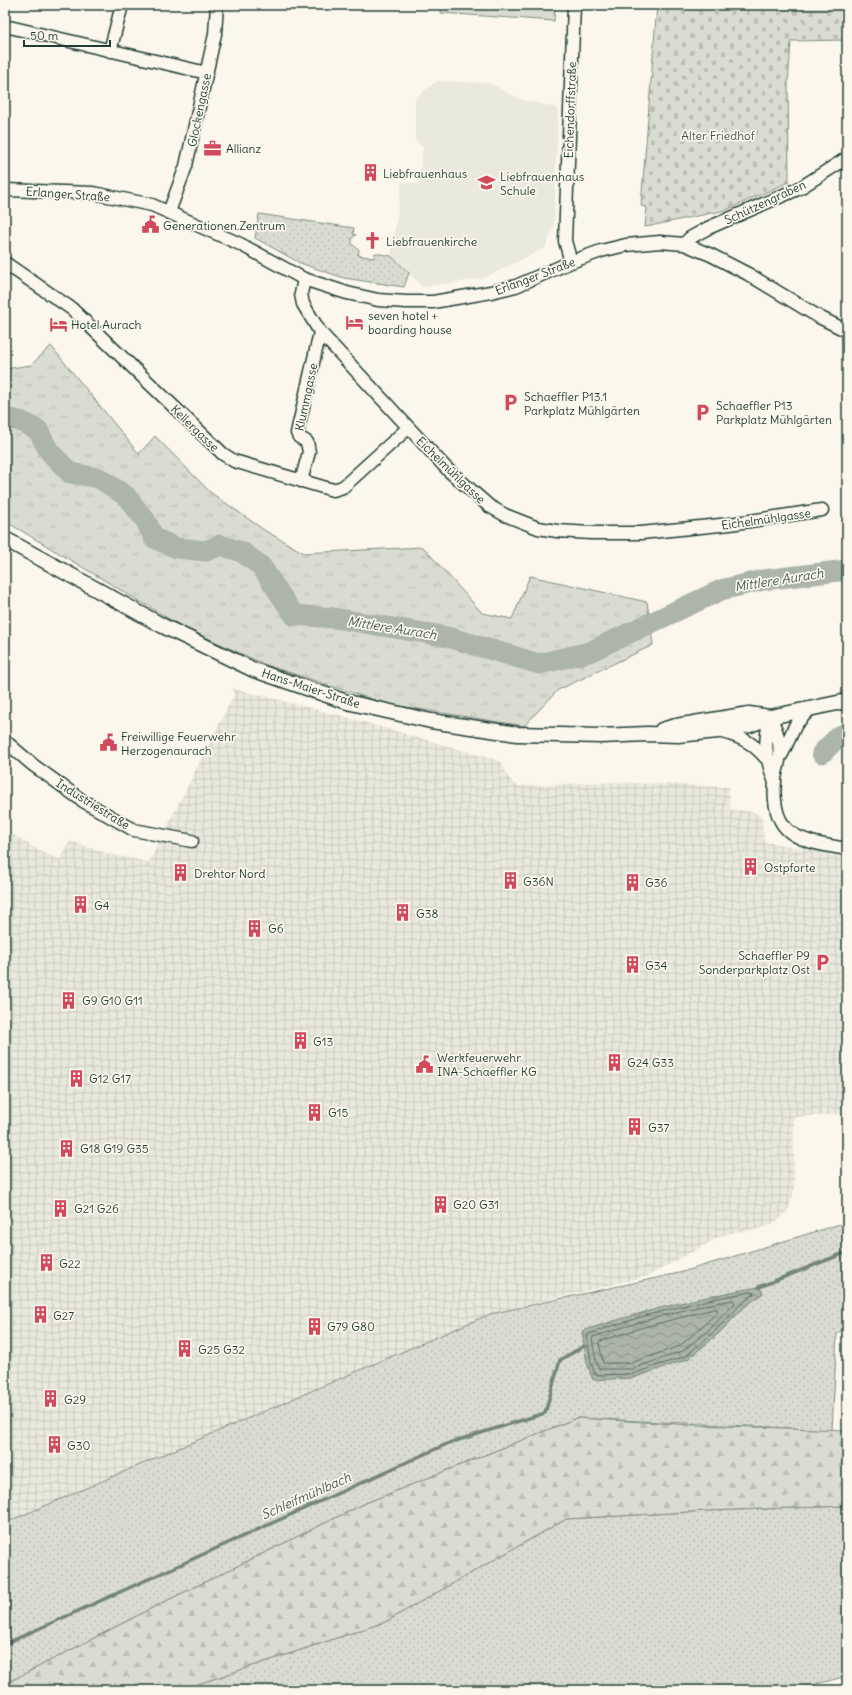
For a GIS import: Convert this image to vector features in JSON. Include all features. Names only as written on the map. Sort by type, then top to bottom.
[{"type":"street","points":[[110,51],[122,5]]},
{"type":"street","name":"Glockengasse","points":[[169,212],[186,166],[215,34],[217,5]]},
{"type":"street","name":"Eichendorffstraße","points":[[571,262],[565,241],[574,5]]},
{"type":"street","points":[[5,26],[207,73]]},
{"type":"street","name":"Schützengraben","points":[[684,244],[690,238],[708,228],[800,188],[847,158]]},
{"type":"street","name":"Erlanger Straße","points":[[5,190],[93,193],[152,205],[240,244],[304,279],[347,293],[378,300],[433,302],[491,292],[516,286],[600,251],[626,245],[660,242],[684,244],[711,255],[742,271],[819,317],[847,331]]},
{"type":"street","name":"Kellergasse","points":[[5,263],[72,309],[223,454],[234,461],[333,490],[343,487],[408,428]]},
{"type":"street","name":"Eichelmühlgasse","points":[[304,279],[302,294],[303,304],[320,332],[448,470],[489,506],[504,515],[538,528],[591,533],[641,533],[723,525],[822,510]]},
{"type":"street","name":"Klummgasse","points":[[301,481],[309,448],[307,442],[299,437],[297,433],[320,332]]},
{"type":"street","name":"Hans-Maier-Straße","points":[[5,539],[163,626],[254,670],[347,702],[432,721],[517,734],[601,736],[646,734],[678,735],[718,731],[750,725],[770,717],[847,701]]},
{"type":"street","points":[[774,781],[779,761],[796,724],[811,708]]},
{"type":"street","name":"Hans-Maier-Straße","points":[[646,734],[676,726],[749,714],[770,717]]},
{"type":"street","points":[[770,717],[779,738],[779,761]]},
{"type":"street","points":[[770,717],[767,729],[766,758],[774,781],[775,802],[781,825],[796,837],[807,841],[847,849]]},
{"type":"street","points":[[718,731],[740,737],[749,742],[766,758]]},
{"type":"street","name":"Industriestraße","points":[[5,741],[33,765],[83,801],[134,830],[192,841]]},
{"type":"shaded area","name":"Liebfrauenhaus Schule","points":[[437,81],[489,83],[520,99],[558,108],[554,226],[545,248],[482,279],[423,287],[391,256],[402,182],[418,184],[423,147],[415,140],[415,98]]},
{"type":"shaded area","points":[[232,688],[346,717],[493,759],[501,762],[508,777],[514,784],[520,786],[609,782],[729,787],[730,809],[753,812],[762,817],[764,842],[847,855],[847,1114],[794,1117],[794,1190],[792,1199],[788,1210],[781,1218],[770,1225],[758,1229],[721,1236],[648,1276],[490,1314],[5,1523],[5,830],[44,853],[60,859],[70,841],[109,854],[149,862],[234,695]]},
{"type":"green space","points":[[442,5],[555,5],[554,21],[441,13]]},
{"type":"green space","name":"Alter Friedhof","points":[[657,5],[847,5],[847,40],[791,41],[788,84],[789,182],[726,210],[645,227],[647,207],[641,206]]},
{"type":"green space","points":[[259,214],[354,228],[353,234],[356,235],[352,238],[352,244],[359,250],[358,255],[374,258],[375,253],[391,256],[409,273],[404,287],[344,278],[300,263],[255,238]]},
{"type":"green space","points":[[51,346],[139,454],[155,436],[210,492],[264,530],[304,553],[423,547],[482,613],[512,619],[530,576],[647,602],[653,645],[558,690],[524,726],[387,704],[266,665],[181,626],[5,521],[5,369],[31,365]]},
{"type":"green space","points":[[847,1222],[847,1328],[837,1333],[832,1430],[577,1418],[366,1503],[160,1604],[5,1684],[5,1523],[490,1314],[679,1273]],"holes":[[[763,1293],[743,1308],[719,1333],[711,1295]]]},
{"type":"green space","points":[[577,1418],[692,1425],[847,1430],[847,1506],[706,1511],[566,1519],[385,1622],[180,1690],[5,1690],[5,1684],[160,1604],[366,1503]]},
{"type":"green space","points":[[847,1506],[847,1676],[794,1690],[180,1690],[385,1622],[566,1519],[706,1511]]},
{"type":"water","points":[[759,1287],[763,1293],[743,1308],[719,1333],[688,1359],[633,1378],[593,1380],[587,1363],[582,1331],[669,1306],[714,1295]]},
{"type":"waterway","name":"Mittlere Aurach","points":[[5,418],[20,421],[38,430],[49,451],[70,473],[99,478],[126,496],[146,521],[154,538],[177,548],[206,551],[220,545],[242,552],[261,566],[294,615],[334,618],[448,637],[539,664],[589,652],[721,590],[763,580],[847,570]]},
{"type":"waterway","name":"Mittlere Aurach","points":[[822,753],[839,736],[847,733]]},
{"type":"waterway","name":"Schleifmühlbach","points":[[759,1287],[847,1252]]},
{"type":"waterway","name":"Schleifmühlbach","points":[[5,1644],[449,1443],[545,1413],[560,1360],[584,1346]]},
{"type":"place","name":"Allianz","points":[[213,148]]},
{"type":"place","name":"Liebfrauenhaus","points":[[370,173]]},
{"type":"place","name":"Liebfrauenhaus Schule","points":[[487,183]]},
{"type":"place","name":"Generationen.Zentrum","points":[[150,225]]},
{"type":"place","name":"Liebfrauenkirche","points":[[373,241]]},
{"type":"place","name":"seven hotel + boarding house","points":[[355,322]]},
{"type":"place","name":"Hotel Aurach","points":[[58,324]]},
{"type":"place","name":"Schaeffler P13.1 Parkplatz Mühlgärten","points":[[511,403]]},
{"type":"place","name":"Schaeffler P13 Parkplatz Mühlgärten","points":[[703,412]]},
{"type":"place","name":"Freiwillige Feuerwehr Herzogenaurach","points":[[108,743]]},
{"type":"place","name":"Ostpforte","points":[[751,867]]},
{"type":"place","name":"Drehtor Nord","points":[[181,873]]},
{"type":"place","name":"G36N","points":[[510,881]]},
{"type":"place","name":"G36","points":[[632,882]]},
{"type":"place","name":"G4","points":[[81,905]]},
{"type":"place","name":"G38","points":[[403,913]]},
{"type":"place","name":"G6","points":[[255,928]]},
{"type":"place","name":"Schaeffler P9 Sonderparkplatz Ost","points":[[823,962]]},
{"type":"place","name":"G34","points":[[632,965]]},
{"type":"place","name":"G9 G10 G11","points":[[69,1000]]},
{"type":"place","name":"G13","points":[[300,1041]]},
{"type":"place","name":"G24 G33","points":[[614,1062]]},
{"type":"place","name":"Werkfeuerwehr INA-Schaeffler KG","points":[[424,1064]]},
{"type":"place","name":"G12 G17","points":[[76,1078]]},
{"type":"place","name":"G15","points":[[315,1112]]},
{"type":"place","name":"G37","points":[[635,1127]]},
{"type":"place","name":"G18 G19 G35","points":[[67,1148]]},
{"type":"place","name":"G20 G31","points":[[440,1204]]},
{"type":"place","name":"G21 G26","points":[[61,1208]]},
{"type":"place","name":"G22","points":[[46,1263]]},
{"type":"place","name":"G27","points":[[40,1315]]},
{"type":"place","name":"G79 G80","points":[[314,1326]]},
{"type":"place","name":"G25 G32","points":[[185,1349]]},
{"type":"place","name":"G29","points":[[51,1399]]},
{"type":"place","name":"G30","points":[[54,1445]]}]
